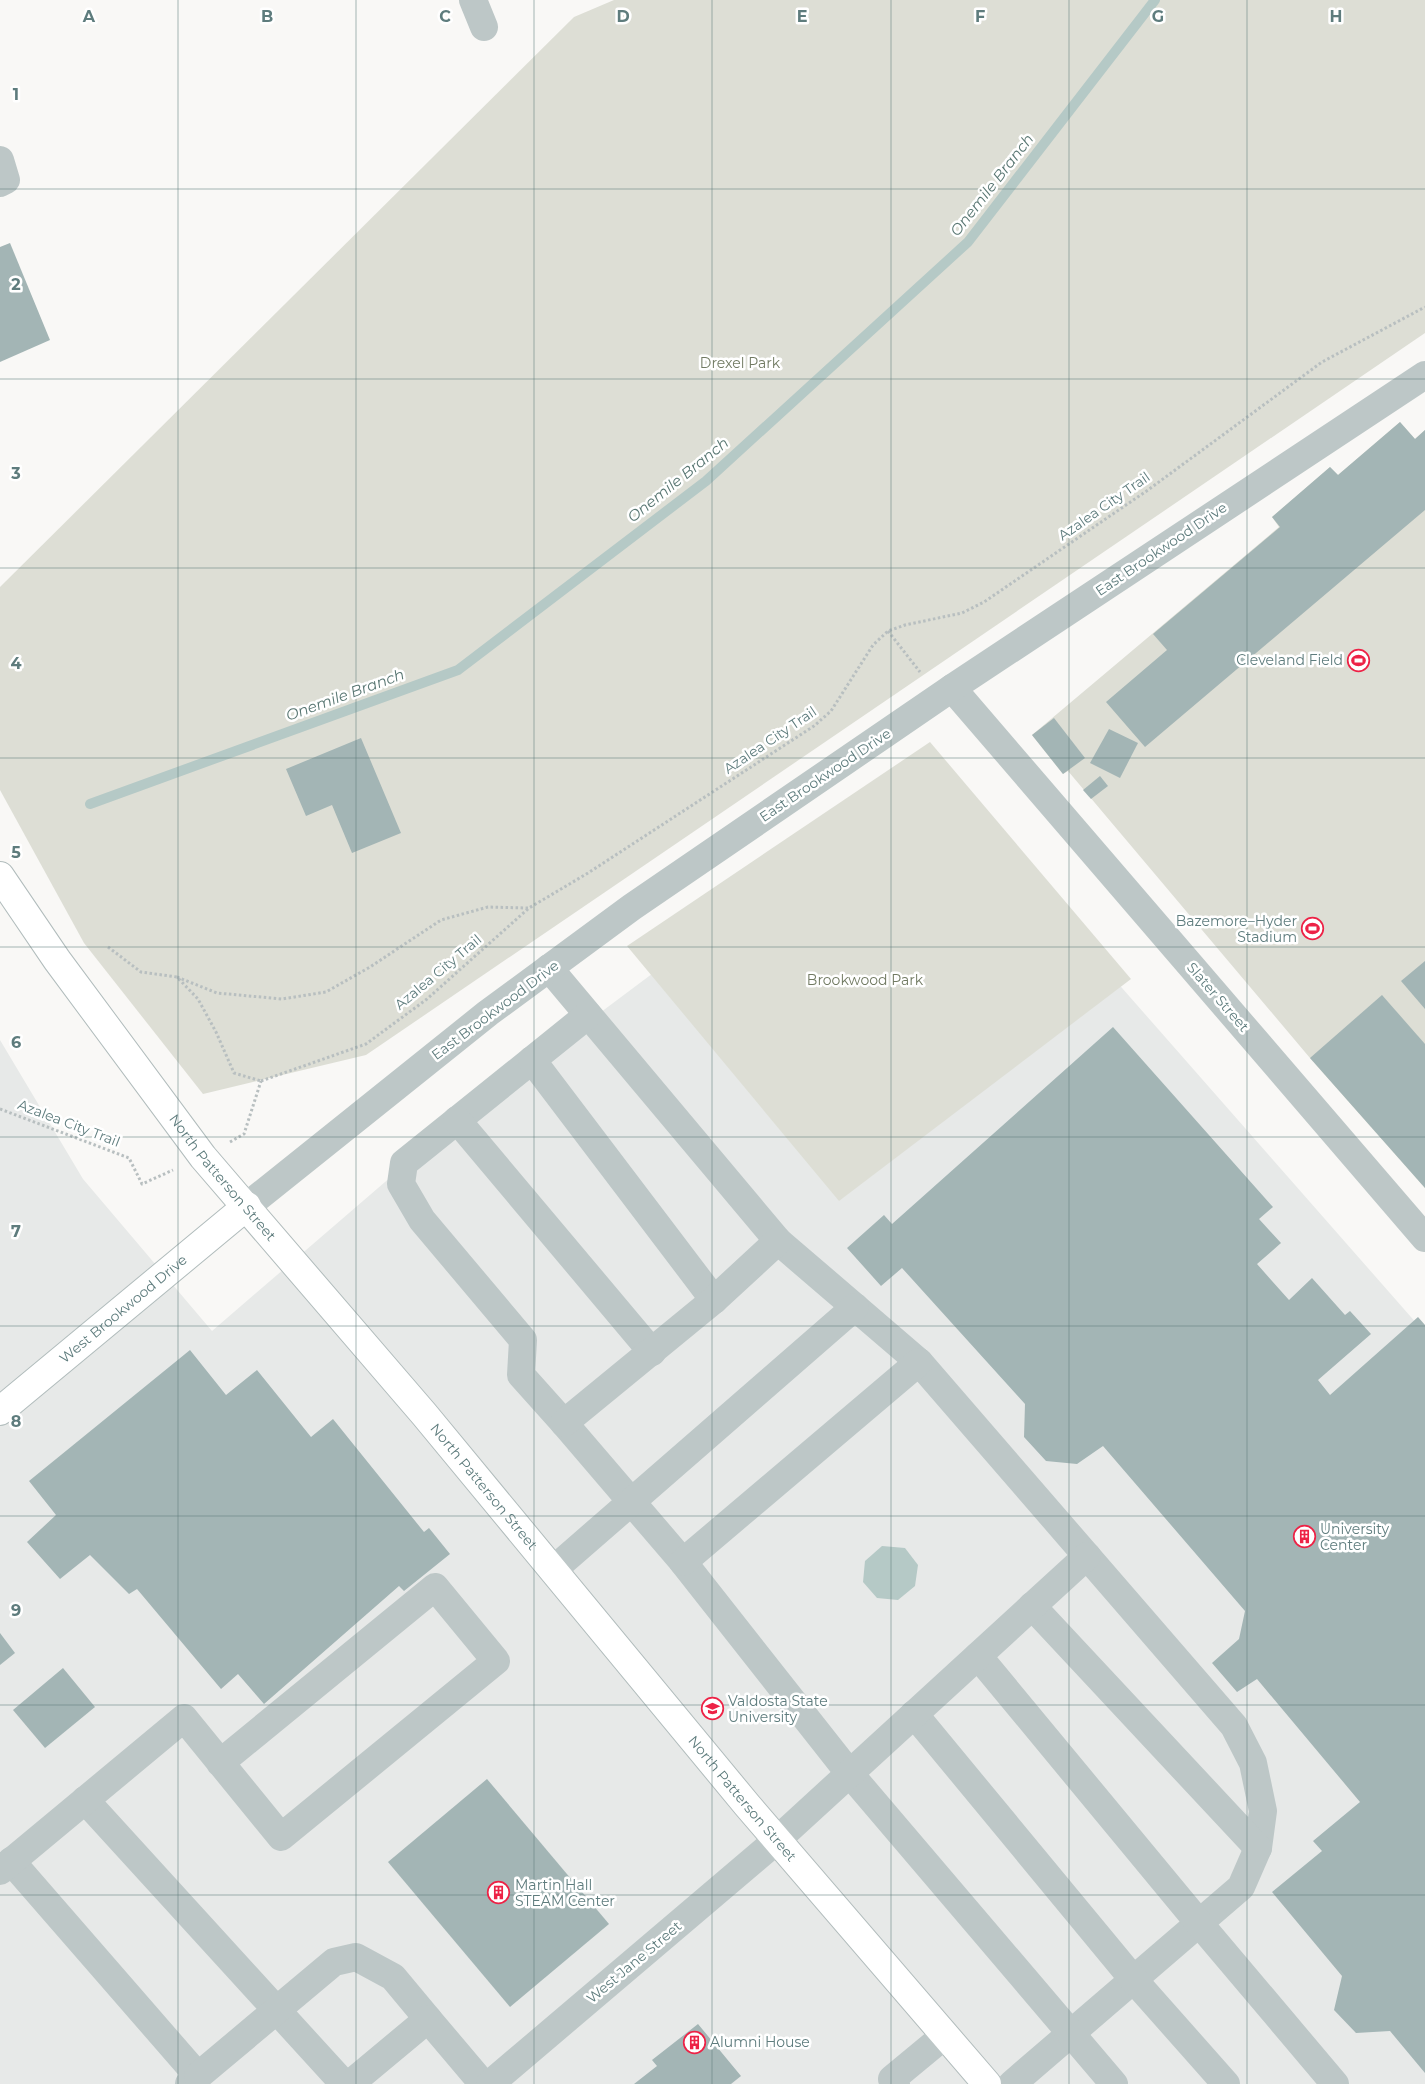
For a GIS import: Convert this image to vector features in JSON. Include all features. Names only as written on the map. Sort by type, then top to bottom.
[{"type":"main road","name":"North Patterson Street","points":[[0,876],[57,960],[203,1157],[424,1414],[777,1840],[987,2084]]},
{"type":"main road","name":"West Brookwood Drive","points":[[0,1411],[247,1206]]},
{"type":"street","points":[[473,0],[484,27]]},
{"type":"street","points":[[0,160],[6,180],[0,183]]},
{"type":"street","name":"East Brookwood Drive","points":[[247,1206],[488,1013],[632,907],[946,692],[1425,374]]},
{"type":"street","name":"Slater Street","points":[[946,692],[1425,1238]]},
{"type":"street","points":[[549,968],[778,1241],[919,1362],[1234,1726],[1253,1763],[1263,1811],[1258,1848],[1241,1888],[1012,2084]]},
{"type":"street","points":[[588,1015],[404,1163],[401,1184],[422,1220],[523,1340],[520,1375],[564,1422],[684,1562],[850,1774],[1114,2084]]},
{"type":"street","points":[[532,1060],[714,1300]]},
{"type":"street","points":[[457,1120],[652,1352]]},
{"type":"street","points":[[564,1422],[714,1300],[778,1241]]},
{"type":"street","points":[[553,1570],[855,1307]]},
{"type":"street","points":[[684,1562],[919,1362]]},
{"type":"street","name":"West Jane Street","points":[[490,2084],[777,1840],[1087,1556]]},
{"type":"street","points":[[220,1762],[434,1587],[496,1661],[281,1837],[184,1718],[6,1866],[193,2080],[334,1962],[356,1957],[393,1977],[483,2084]]},
{"type":"street","points":[[1032,1606],[1258,1848]]},
{"type":"street","points":[[978,1656],[1198,1923],[1335,2084]]},
{"type":"street","points":[[914,1714],[1133,1979],[1226,2084]]},
{"type":"street","points":[[86,1800],[344,2084]]},
{"type":"street","points":[[350,2084],[428,2019]]},
{"type":"street","points":[[896,2084],[892,2079],[944,2036]]},
{"type":"path","name":"Azalea City Trail","points":[[177,977],[198,999],[216,1032],[234,1073],[261,1081],[366,1044],[427,999],[528,908],[588,873],[814,726],[831,712],[873,645],[888,631],[905,625],[962,613],[984,602],[1148,490],[1322,362],[1425,307]]},
{"type":"path","points":[[888,631],[946,692]]},
{"type":"path","points":[[108,947],[141,972],[177,977],[217,993],[282,999],[326,992],[370,967],[441,920],[488,908],[528,908]]},
{"type":"path","name":"Azalea City Trail","points":[[0,1109],[130,1158]]},
{"type":"shaded area","name":"Valdosta State University","points":[[928,767],[1425,1333],[1425,2084],[0,2084],[0,1040],[83,1179],[212,1331],[457,1120]]},
{"type":"shaded area","points":[[882,1546],[905,1548],[918,1565],[915,1586],[898,1600],[877,1598],[863,1582],[865,1561]]},
{"type":"green space","name":"Drexel Park","points":[[614,0],[1425,0],[1425,333],[366,1055],[203,1094],[84,943],[0,790],[0,587],[574,17]]},
{"type":"green space","name":"Bazemore–Hyder Stadium","points":[[1400,422],[1415,439],[1425,430],[1425,1188],[1310,1058],[1068,771],[1063,774],[1032,735],[1279,527],[1272,517],[1330,467],[1338,475]]},
{"type":"green space","name":"Brookwood Park","points":[[930,742],[1131,979],[839,1201],[627,946]]},
{"type":"building","points":[[10,243],[50,340],[0,362],[0,247]]},
{"type":"building","points":[[1400,422],[1415,439],[1425,430],[1425,510],[1145,747],[1106,702],[1167,650],[1153,634],[1280,527],[1272,517],[1330,467],[1338,475]]},
{"type":"building","points":[[1054,718],[1085,758],[1063,774],[1032,735]]},
{"type":"building","points":[[1109,729],[1138,743],[1120,778],[1090,763]]},
{"type":"building","points":[[361,738],[401,833],[352,853],[332,805],[306,816],[286,769]]},
{"type":"building","points":[[1100,776],[1108,786],[1091,799],[1083,790]]},
{"type":"building","points":[[1425,961],[1425,1009],[1401,981]]},
{"type":"building","points":[[1382,995],[1425,1044],[1425,1188],[1310,1058]]},
{"type":"building","name":"University Center","points":[[1113,1027],[1273,1207],[1259,1219],[1281,1243],[1257,1264],[1289,1300],[1312,1278],[1345,1315],[1350,1311],[1371,1334],[1318,1380],[1330,1395],[1418,1317],[1425,1325],[1425,2073],[1390,2031],[1356,2033],[1334,2010],[1342,1976],[1272,1892],[1322,1851],[1313,1841],[1360,1802],[1257,1679],[1237,1692],[1212,1663],[1239,1639],[1245,1611],[1103,1446],[1077,1464],[1046,1461],[1024,1437],[1025,1404],[902,1268],[881,1286],[847,1248],[884,1215],[892,1224]]},
{"type":"building","points":[[190,1350],[226,1395],[257,1370],[311,1437],[333,1419],[424,1532],[429,1528],[450,1554],[404,1591],[399,1586],[264,1704],[238,1674],[221,1689],[137,1589],[129,1594],[90,1555],[60,1579],[27,1542],[56,1515],[29,1481]]},
{"type":"building","points":[[0,1633],[15,1653],[0,1665]]},
{"type":"building","points":[[63,1668],[95,1707],[45,1748],[13,1710]]},
{"type":"building","name":"Martin Hall STEAM Center","points":[[487,1779],[609,1924],[510,2007],[388,1862]]},
{"type":"building","name":"Alumni House","points":[[698,2024],[741,2076],[731,2084],[634,2084],[657,2066],[652,2060]]},
{"type":"waterway","name":"Onemile Branch","points":[[90,804],[458,670],[706,481],[968,242],[1155,0]]},
{"type":"place","name":"Cleveland Field","points":[[1359,660]]},
{"type":"place","name":"Bazemore–Hyder Stadium","points":[[1313,929]]},
{"type":"place","name":"University Center","points":[[1304,1537]]},
{"type":"place","name":"Valdosta State University","points":[[712,1709]]},
{"type":"place","name":"Martin Hall STEAM Center","points":[[499,1893]]},
{"type":"place","name":"Alumni House","points":[[694,2042]]}]
